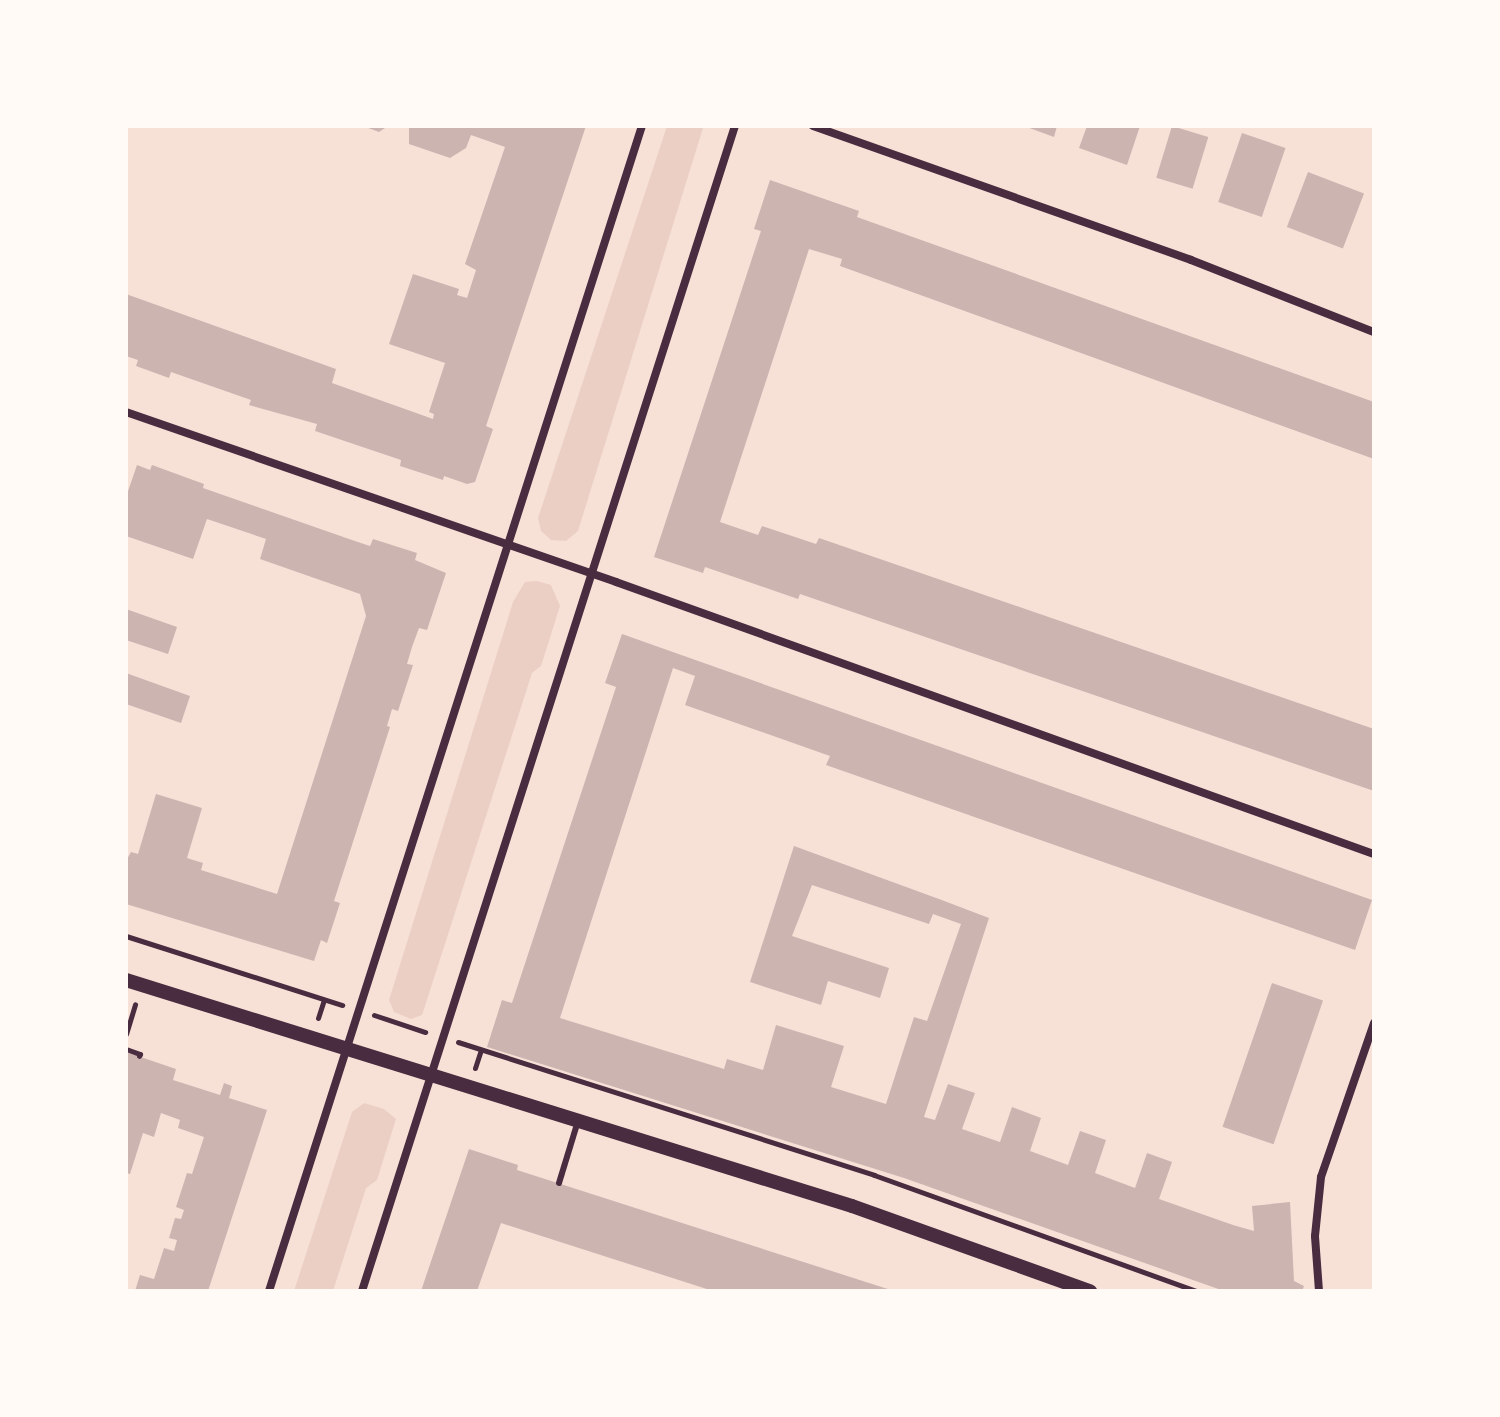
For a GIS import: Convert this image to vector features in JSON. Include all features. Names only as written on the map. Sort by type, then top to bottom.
[{"type":"street","points":[[269,1291],[642,126]]},
{"type":"street","points":[[362,1291],[735,126]]},
{"type":"street","points":[[813,126],[1191,260],[1374,332]]},
{"type":"street","points":[[126,412],[592,574],[1374,854]]},
{"type":"street","points":[[126,980],[852,1206],[1090,1291]]},
{"type":"street","points":[[1319,1291],[1315,1236],[1321,1177],[1374,1023]]},
{"type":"lane","points":[[559,1183],[578,1121]]},
{"type":"path","points":[[126,936],[874,1175],[1196,1291]]},
{"type":"path","points":[[126,1050],[139,1056]]},
{"type":"shaded area","points":[[667,126],[703,128],[578,531],[566,541],[551,540],[541,531],[538,518]]},
{"type":"shaded area","points":[[525,582],[551,585],[560,606],[541,666],[532,673],[422,1015],[411,1019],[394,1012],[389,1000],[513,602]]},
{"type":"shaded area","points":[[364,1103],[384,1109],[396,1119],[377,1180],[366,1188],[333,1291],[294,1291],[352,1112]]},
{"type":"building","points":[[363,126],[388,126],[379,132]]},
{"type":"building","points":[[409,126],[586,126],[486,426],[493,429],[475,482],[467,484],[444,476],[443,480],[400,466],[401,460],[315,431],[317,424],[249,405],[251,400],[171,372],[169,378],[136,366],[138,360],[126,356],[126,294],[336,369],[332,383],[433,419],[434,414],[429,412],[445,363],[389,344],[413,274],[459,289],[457,295],[467,298],[476,270],[465,264],[505,147],[471,135],[466,148],[450,158],[409,144]]},
{"type":"building","points":[[1024,126],[1057,126],[1054,137]]},
{"type":"building","points":[[1087,126],[1140,126],[1127,165],[1079,148]]},
{"type":"building","points":[[1172,126],[1208,137],[1193,189],[1156,178]]},
{"type":"building","points":[[1242,133],[1285,148],[1262,217],[1218,202]]},
{"type":"building","points":[[1308,172],[1364,194],[1343,249],[1287,227]]},
{"type":"building","points":[[770,180],[859,211],[857,217],[1374,402],[1374,459],[840,266],[842,259],[809,249],[720,522],[758,535],[762,526],[816,544],[819,538],[1374,729],[1374,791],[800,594],[798,599],[705,567],[703,573],[654,557],[761,231],[754,229]]},
{"type":"building","points":[[137,465],[150,470],[152,465],[204,484],[203,488],[370,546],[373,539],[417,553],[415,560],[446,573],[427,630],[419,628],[412,647],[407,664],[413,665],[398,711],[392,709],[387,726],[390,727],[334,901],[340,903],[327,943],[321,940],[314,961],[126,904],[126,861],[131,852],[138,854],[156,794],[202,808],[187,858],[203,863],[201,870],[277,894],[366,616],[360,594],[260,559],[266,539],[207,519],[193,559],[126,536],[126,497]]},
{"type":"building","points":[[126,609],[177,627],[168,654],[126,640]]},
{"type":"building","points":[[622,634],[1372,900],[1355,950],[826,765],[830,756],[685,705],[695,676],[673,668],[560,1018],[724,1069],[727,1059],[763,1070],[776,1025],[844,1046],[831,1087],[886,1104],[914,1017],[927,1021],[961,924],[933,914],[929,924],[812,885],[792,936],[889,968],[880,998],[828,981],[821,1005],[750,982],[794,846],[939,899],[989,918],[924,1117],[935,1120],[948,1084],[975,1093],[962,1129],[1000,1142],[1012,1107],[1041,1118],[1030,1151],[1068,1165],[1080,1131],[1106,1140],[1095,1173],[1135,1188],[1147,1153],[1172,1162],[1159,1199],[1233,1225],[1254,1231],[1252,1206],[1290,1202],[1294,1281],[1304,1286],[1302,1291],[1224,1291],[904,1178],[487,1047],[502,1000],[512,1003],[616,687],[605,683]]},
{"type":"building","points":[[126,673],[190,696],[181,723],[126,704]]},
{"type":"building","points":[[1272,983],[1323,1001],[1274,1144],[1223,1127]]},
{"type":"building","points":[[126,1052],[176,1069],[173,1080],[220,1095],[224,1083],[232,1086],[229,1098],[267,1110],[208,1291],[135,1291],[140,1275],[154,1279],[164,1248],[174,1251],[177,1240],[169,1238],[175,1218],[181,1219],[184,1210],[176,1207],[187,1173],[192,1174],[204,1137],[178,1128],[180,1120],[161,1113],[154,1137],[143,1133],[130,1174],[126,1173]]},
{"type":"building","points":[[469,1149],[518,1165],[517,1170],[894,1291],[713,1291],[501,1223],[477,1291],[421,1291]]}]
